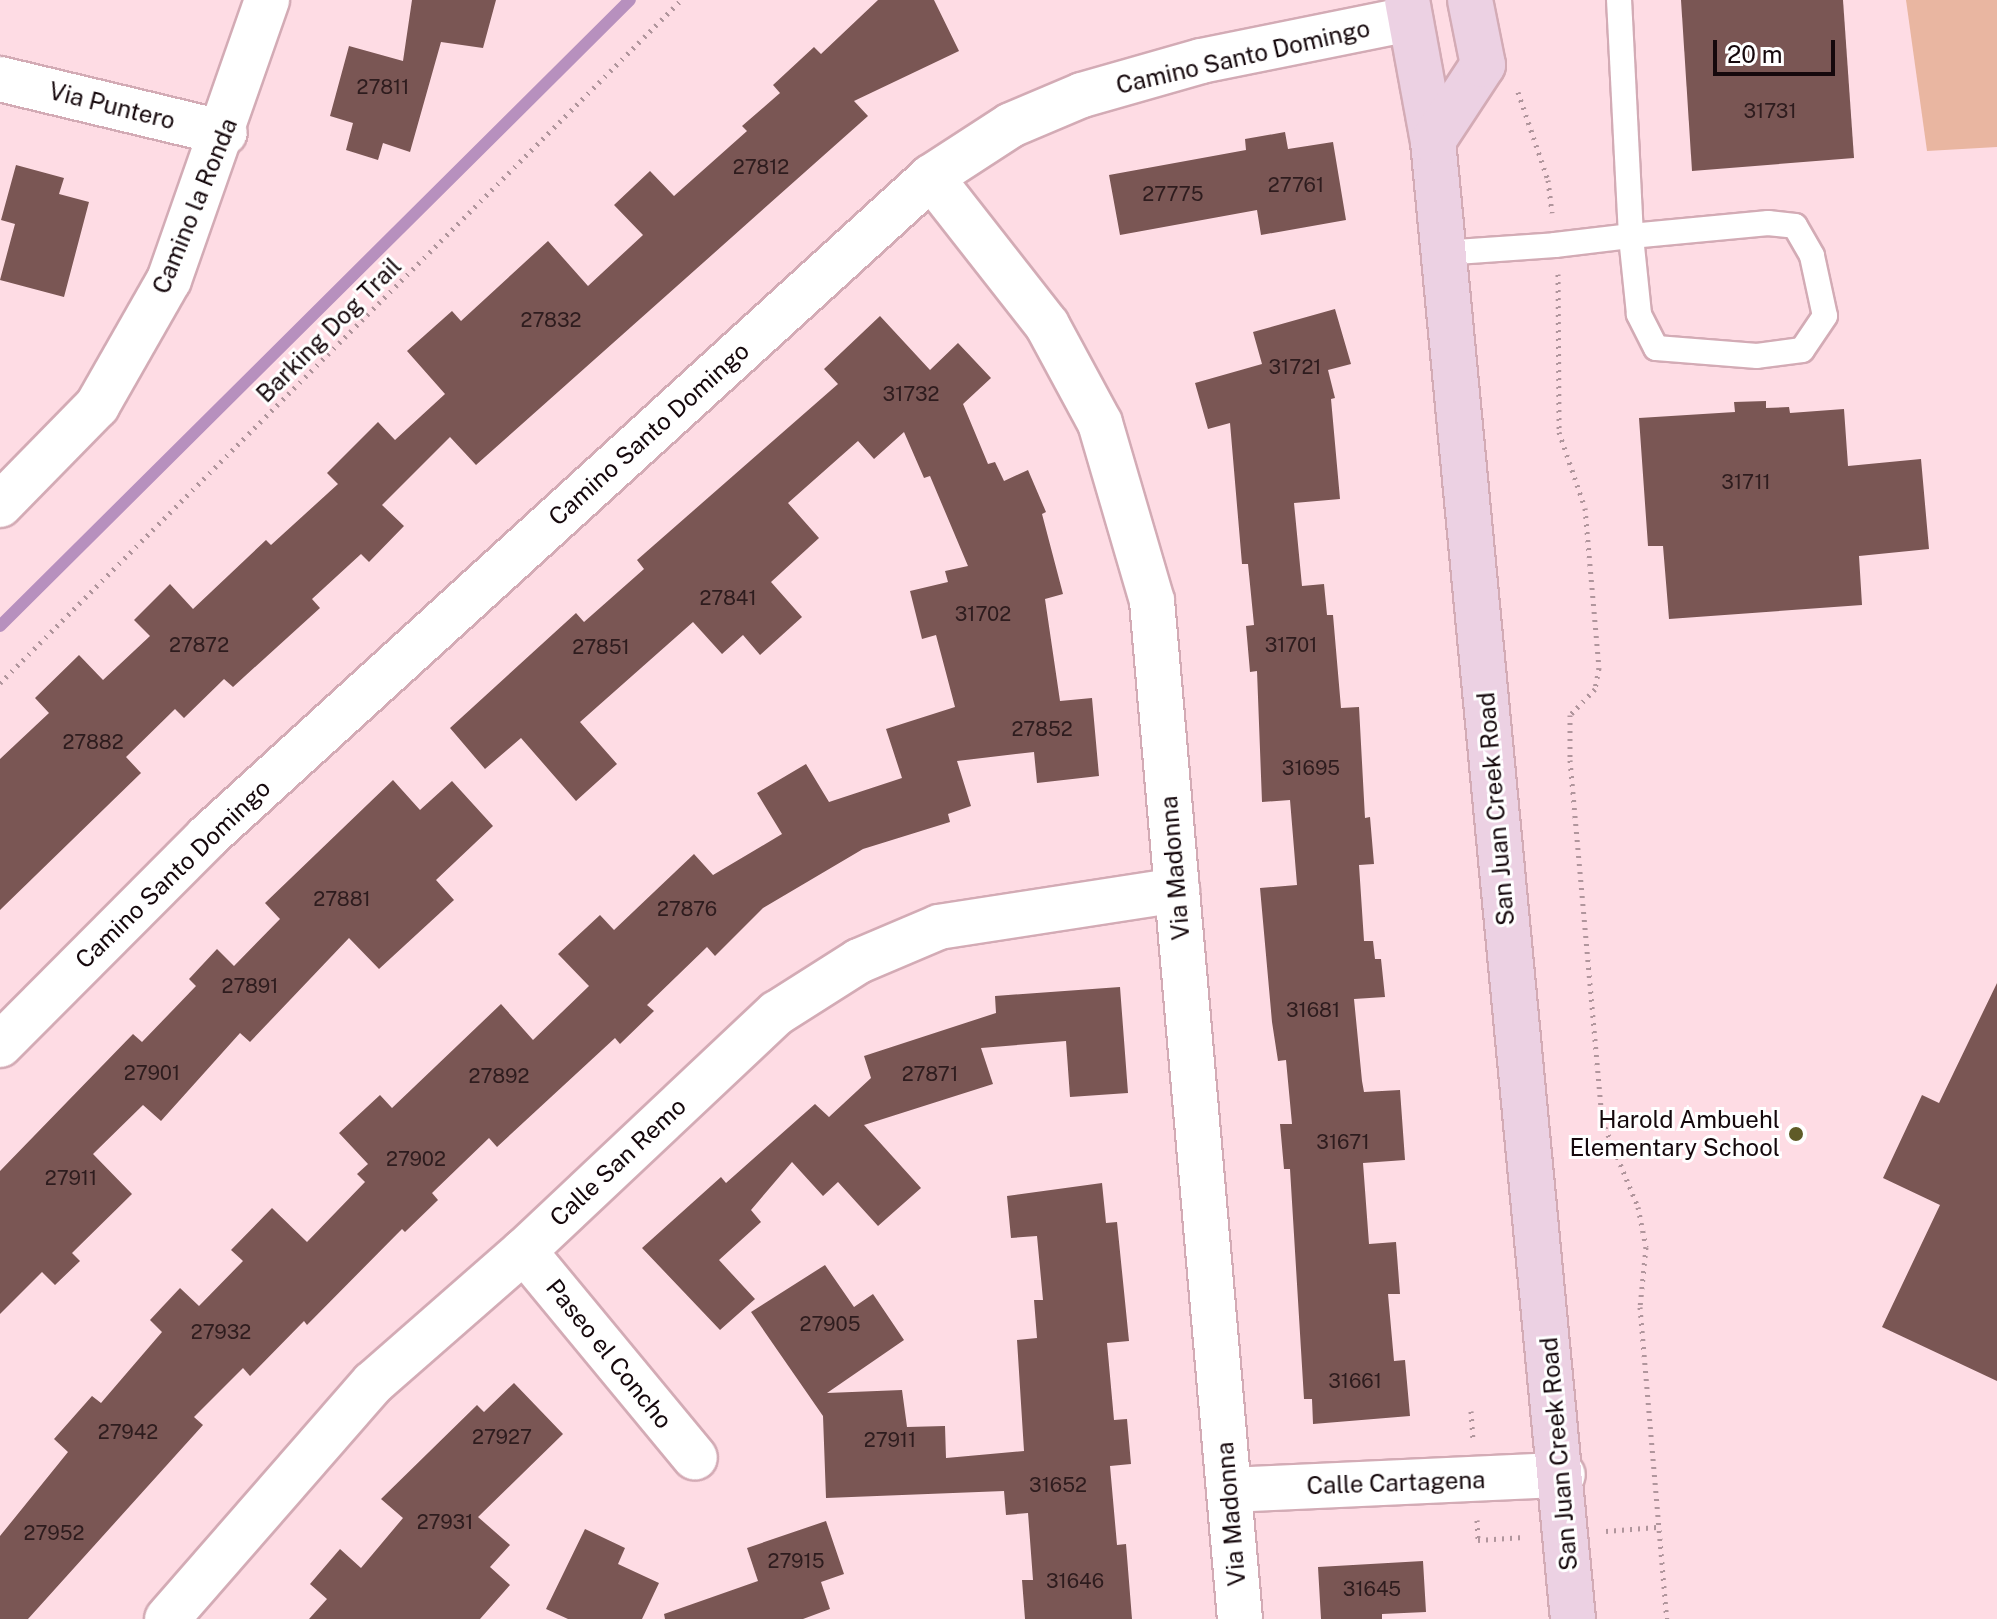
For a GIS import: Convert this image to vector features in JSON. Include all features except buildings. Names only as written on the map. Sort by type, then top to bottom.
[{"type":"street","name":"Camino la Ronda","points":[[0,505],[97,406],[169,280],[225,133],[267,0]]},
{"type":"street","points":[[1433,141],[1483,65],[1470,0]]},
{"type":"street","name":"San Juan Creek Road","points":[[1409,10],[1433,141],[1525,1139],[1563,1475],[1573,1619]]},
{"type":"street","name":"Camino Santo Domingo","points":[[0,1045],[207,837],[931,177],[1011,125],[1082,95],[1201,61],[1409,10]]},
{"type":"street","name":"Via Puntero","points":[[0,79],[225,133]]},
{"type":"street","name":"Via Madonna","points":[[931,177],[1047,325],[1100,423],[1152,601],[1240,1619]]},
{"type":"street","name":"Calle San Remo","points":[[167,1619],[373,1383],[524,1251],[777,1013],[859,961],[939,927],[1177,890]]},
{"type":"street","name":"Paseo el Concho","points":[[524,1251],[695,1458]]},
{"type":"street","name":"Calle Cartagena","points":[[1229,1490],[1563,1475]]},
{"type":"lane","points":[[1442,253],[1631,236],[1768,223],[1795,226],[1812,256],[1825,316],[1802,350],[1757,356],[1656,348],[1639,314],[1631,236],[1619,0]]},
{"type":"path","name":"Barking Dog Trail","points":[[0,683],[681,0]]},
{"type":"path","points":[[1514,82],[1548,180],[1553,222]]},
{"type":"path","points":[[1558,269],[1562,335],[1559,432],[1585,508],[1599,668],[1595,689],[1570,715],[1571,772],[1602,1120],[1638,1207],[1646,1247],[1640,1307],[1667,1619]]},
{"type":"shaded area","points":[[1906,0],[1997,0],[1997,147],[1927,151]]},
{"type":"waterway","points":[[0,626],[630,0]]},
{"type":"place","name":"Harold Ambuehl Elementary School","points":[[1796,1134]]}]
